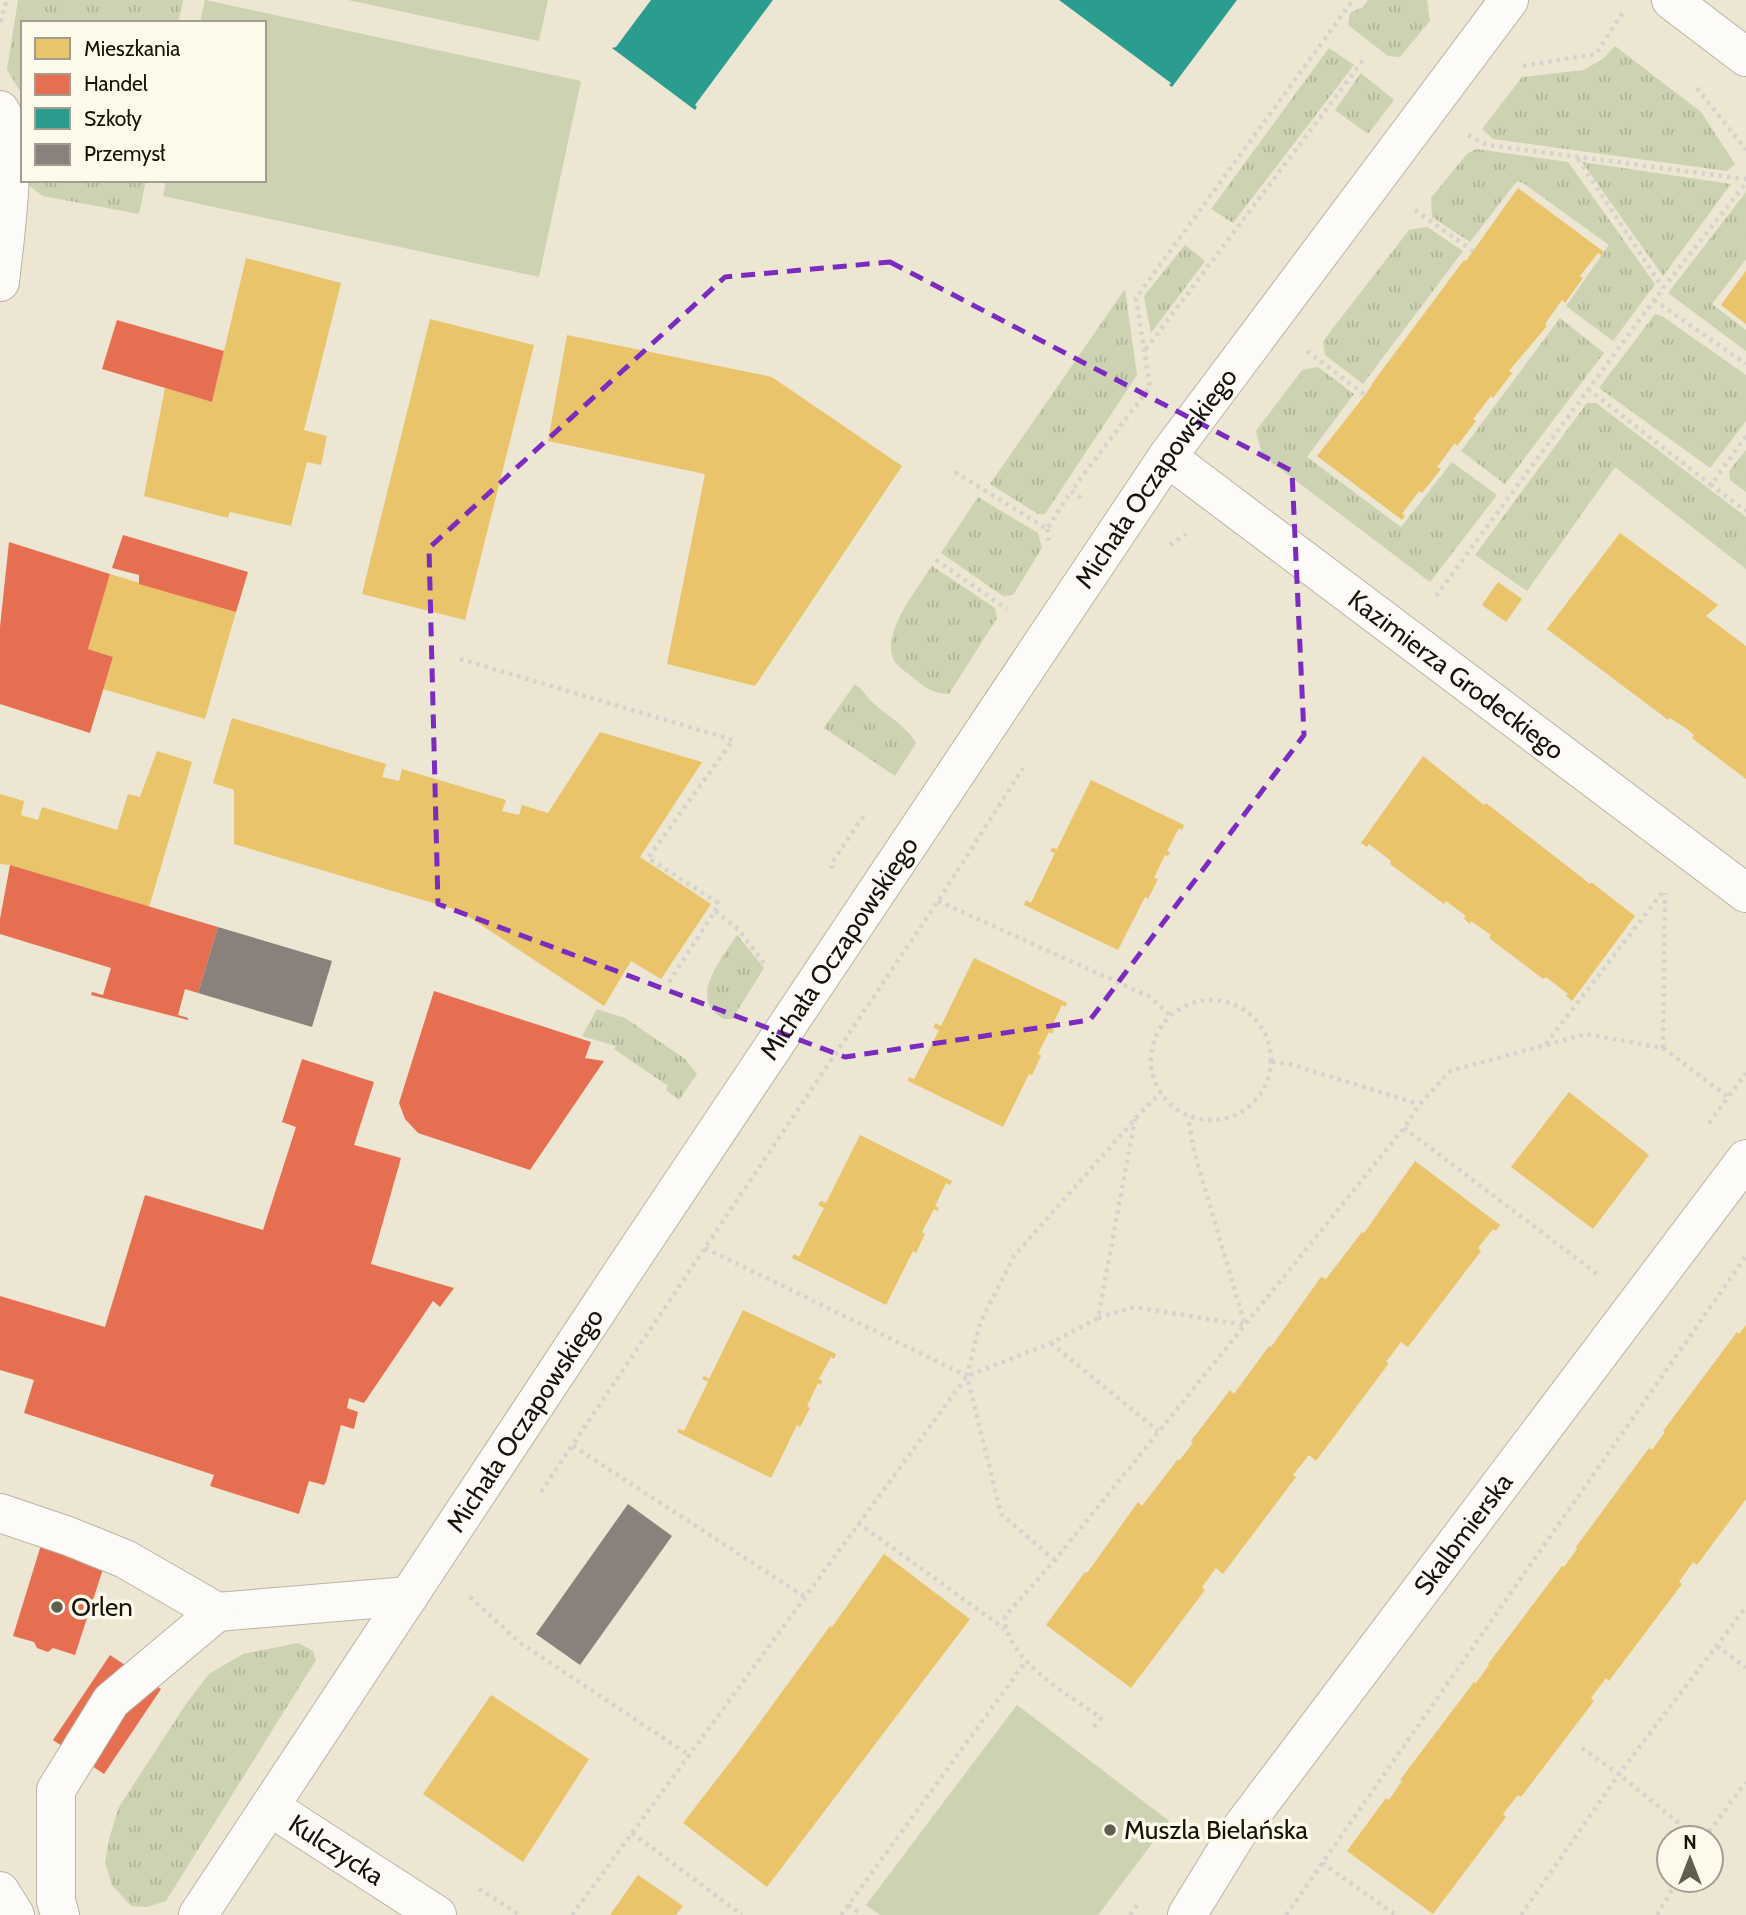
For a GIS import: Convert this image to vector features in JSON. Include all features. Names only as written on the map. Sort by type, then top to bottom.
[{"type":"street","name":"Michała Oczapowskiego","points":[[198,1915],[624,1270],[1167,457],[1509,0]]},
{"type":"street","points":[[1671,0],[1746,57]]},
{"type":"street","points":[[0,110],[7,122],[10,146],[0,282]]},
{"type":"street","name":"Kazimierza Grodeckiego","points":[[1167,457],[1746,892]]},
{"type":"street","name":"Skalbmierska","points":[[1187,1915],[1236,1835],[1746,1159]]},
{"type":"street","points":[[0,1513],[125,1559],[217,1612],[409,1596]]},
{"type":"street","points":[[60,1915],[56,1901],[56,1790],[111,1701],[217,1612]]},
{"type":"street","name":"Kulczycka","points":[[270,1807],[437,1915]]},
{"type":"street","points":[[0,1891],[15,1915]]},
{"type":"path","points":[[0,23],[7,0]]},
{"type":"path","points":[[1353,0],[1136,298],[1145,351],[1364,58]]},
{"type":"path","points":[[1514,68],[1596,54],[1625,10]]},
{"type":"path","points":[[1697,88],[1746,150]]},
{"type":"path","points":[[1464,133],[1487,145],[1746,181]]},
{"type":"path","points":[[1577,159],[1663,288]]},
{"type":"path","points":[[1434,598],[1654,300],[1746,181]]},
{"type":"path","points":[[1409,205],[1473,251]]},
{"type":"path","points":[[1654,300],[1746,364]]},
{"type":"path","points":[[1300,346],[1365,395]]},
{"type":"path","points":[[1588,389],[1746,510]]},
{"type":"path","points":[[1711,485],[1746,436]]},
{"type":"path","points":[[955,472],[1047,529],[1071,491]]},
{"type":"path","points":[[1161,551],[1192,529]]},
{"type":"path","points":[[936,560],[1013,613]]},
{"type":"path","points":[[460,659],[733,740],[648,858],[718,903],[669,982]]},
{"type":"path","points":[[536,1500],[938,901],[1027,761]]},
{"type":"path","points":[[1663,1048],[1665,881]]},
{"type":"path","points":[[1545,1045],[1665,888]]},
{"type":"path","points":[[938,901],[1150,997],[1171,1016]]},
{"type":"path","points":[[715,911],[740,930],[771,972]]},
{"type":"path","points":[[1213,1000],[1231,1003],[1248,1012],[1261,1025],[1269,1042],[1272,1062],[1269,1081],[1259,1097],[1245,1110],[1228,1119],[1209,1121],[1187,1116],[1173,1107],[1160,1093],[1152,1076],[1150,1057],[1154,1039],[1171,1016],[1194,1002],[1213,1000]]},
{"type":"path","points":[[1005,1629],[1005,1616],[1055,1560],[1404,1128],[1419,1105],[1450,1072],[1586,1034],[1663,1048],[1728,1097]]},
{"type":"path","points":[[1272,1062],[1289,1064],[1419,1105]]},
{"type":"path","points":[[572,1915],[967,1376],[980,1323],[1014,1256],[1160,1093]]},
{"type":"path","points":[[1187,1116],[1194,1151],[1245,1325]]},
{"type":"path","points":[[1098,1318],[1135,1119]]},
{"type":"path","points":[[1404,1128],[1597,1274]]},
{"type":"path","points":[[705,1248],[967,1376],[1051,1343],[1098,1318],[1134,1307],[1245,1325]]},
{"type":"path","points":[[1286,1915],[1746,1256]]},
{"type":"path","points":[[1051,1343],[1158,1432]]},
{"type":"path","points":[[967,1376],[1001,1514],[1055,1560]]},
{"type":"path","points":[[573,1446],[805,1597]]},
{"type":"path","points":[[858,1523],[1005,1629],[1026,1661],[1101,1718],[1094,1727]]},
{"type":"path","points":[[463,1607],[477,1586]]},
{"type":"path","points":[[470,1597],[519,1642],[689,1755]]},
{"type":"path","points":[[1521,1915],[1619,1773],[1746,1607]]},
{"type":"path","points":[[1717,1646],[1746,1668]]},
{"type":"path","points":[[841,1915],[1026,1661]]},
{"type":"path","points":[[1582,1748],[1619,1773],[1680,1824]]},
{"type":"path","points":[[1714,1824],[1746,1782]]},
{"type":"path","points":[[632,1833],[742,1915]]},
{"type":"path","points":[[1322,1863],[1396,1915]]},
{"type":"path","points":[[1657,1915],[1670,1894]]},
{"type":"path","points":[[848,1905],[862,1915]]},
{"type":"highlighted area","points":[[890,262],[1292,471],[1304,735],[1090,1020],[845,1057],[438,904],[429,548],[725,277]]},
{"type":"green space","points":[[18,0],[183,0],[178,21],[21,21],[21,93],[7,70]]},
{"type":"green space","points":[[205,0],[581,81],[539,277],[163,196],[166,182],[266,182],[266,21],[200,21]]},
{"type":"green space","points":[[348,0],[548,0],[539,41]]},
{"type":"green space","points":[[1368,0],[1427,0],[1430,21],[1400,57],[1388,56],[1348,25],[1350,13],[1363,7]]},
{"type":"green space","points":[[1615,46],[1701,112],[1735,164],[1727,171],[1493,139],[1482,129],[1522,77],[1584,70],[1604,58]]},
{"type":"green space","points":[[1329,48],[1354,65],[1233,223],[1211,209]]},
{"type":"green space","points":[[1361,73],[1394,100],[1368,134],[1335,110]]},
{"type":"green space","points":[[1476,149],[1568,162],[1655,284],[1613,341],[1566,306],[1609,245],[1523,183],[1517,181],[1470,242],[1432,217],[1431,198],[1467,154]]},
{"type":"green space","points":[[1582,162],[1731,184],[1663,276]]},
{"type":"green space","points":[[29,182],[146,182],[139,214],[43,196],[29,186]]},
{"type":"green space","points":[[1746,192],[1746,259],[1712,304],[1746,330],[1746,351],[1668,293]]},
{"type":"green space","points":[[1427,227],[1463,251],[1363,384],[1325,355],[1323,341],[1409,230]]},
{"type":"green space","points":[[1185,245],[1205,261],[1151,333],[1144,296]]},
{"type":"green space","points":[[1125,289],[1137,375],[1045,514],[1038,514],[990,484]]},
{"type":"green space","points":[[1655,314],[1662,316],[1746,375],[1746,421],[1710,468],[1599,388]]},
{"type":"green space","points":[[1560,318],[1604,353],[1505,484],[1461,451]]},
{"type":"green space","points":[[1318,367],[1354,394],[1307,457],[1401,527],[1452,462],[1497,495],[1430,582],[1262,455],[1256,431],[1302,370]]},
{"type":"green space","points":[[1587,403],[1596,403],[1746,517],[1746,569],[1615,467],[1527,591],[1475,555]]},
{"type":"green space","points":[[1746,450],[1746,492],[1730,480],[1729,471]]},
{"type":"green space","points":[[978,497],[1038,533],[1042,548],[1013,595],[1003,596],[941,553]]},
{"type":"green space","points":[[932,566],[995,608],[997,618],[949,694],[932,691],[923,685],[899,666],[892,655],[891,644],[898,621]]},
{"type":"green space","points":[[854,685],[901,725],[916,743],[895,776],[824,728]]},
{"type":"green space","points":[[737,935],[764,968],[732,1019],[724,1019],[713,1011],[707,990],[716,967]]},
{"type":"green space","points":[[597,1009],[625,1018],[685,1059],[697,1074],[679,1100],[666,1090],[668,1086],[614,1049],[616,1046],[582,1036]]},
{"type":"green space","points":[[298,1643],[313,1651],[316,1660],[166,1901],[147,1907],[131,1906],[112,1885],[105,1863],[119,1807],[186,1704],[209,1674],[243,1654]]},
{"type":"green space","points":[[1017,1705],[1169,1821],[1098,1915],[880,1915],[866,1905]]},
{"type":"building: Mieszkania","points":[[1518,188],[1604,252],[1601,255],[1598,253],[1580,276],[1583,278],[1565,303],[1562,300],[1545,324],[1547,326],[1509,371],[1512,373],[1473,419],[1476,421],[1457,446],[1455,443],[1437,467],[1441,469],[1422,493],[1419,491],[1402,514],[1405,516],[1402,520],[1317,456],[1464,260],[1466,261]]},
{"type":"building: Mieszkania","points":[[246,258],[341,283],[304,430],[327,436],[321,465],[307,462],[291,526],[230,512],[228,518],[144,496],[165,388],[212,402]]},
{"type":"building: Mieszkania","points":[[1746,271],[1746,324],[1721,305]]},
{"type":"building: Mieszkania","points":[[430,319],[534,345],[465,620],[362,594]]},
{"type":"building: Mieszkania","points":[[567,335],[772,377],[902,466],[755,686],[667,664],[705,474],[548,441]]},
{"type":"building: Mieszkania","points":[[1620,533],[1718,605],[1706,616],[1746,646],[1746,779],[1692,738],[1694,735],[1687,729],[1670,718],[1668,720],[1547,629]]},
{"type":"building: Mieszkania","points":[[110,574],[236,612],[205,719],[103,689],[113,657],[88,649]]},
{"type":"building: Mieszkania","points":[[1498,582],[1522,599],[1506,622],[1482,605]]},
{"type":"building: Mieszkania","points":[[232,718],[386,764],[382,777],[399,781],[402,769],[506,800],[502,811],[519,815],[522,805],[548,813],[600,732],[702,762],[640,857],[711,904],[661,979],[631,961],[604,1006],[460,911],[234,844],[234,790],[213,783]]},
{"type":"building: Mieszkania","points":[[157,751],[192,762],[149,907],[0,864],[0,794],[24,801],[21,815],[38,820],[42,807],[117,830],[128,794],[140,797]]},
{"type":"building: Mieszkania","points":[[1423,756],[1484,805],[1486,803],[1635,916],[1572,1001],[1566,996],[1568,994],[1546,977],[1543,979],[1489,938],[1491,935],[1471,921],[1470,924],[1464,919],[1466,916],[1446,901],[1444,904],[1390,864],[1391,861],[1369,844],[1367,847],[1361,843]]},
{"type":"building: Mieszkania","points":[[1091,780],[1184,825],[1182,830],[1179,828],[1167,851],[1170,852],[1168,856],[1165,855],[1154,878],[1158,879],[1148,899],[1145,897],[1118,950],[1024,905],[1026,900],[1031,903],[1055,853],[1050,851],[1052,848],[1057,849]]},
{"type":"building: Mieszkania","points":[[974,958],[1067,1003],[1065,1007],[1062,1005],[1051,1028],[1054,1030],[1052,1034],[1049,1032],[1038,1054],[1041,1056],[1032,1075],[1029,1074],[1003,1127],[908,1081],[909,1077],[914,1079],[939,1030],[934,1028],[935,1023],[941,1026]]},
{"type":"building: Mieszkania","points":[[1569,1092],[1649,1155],[1593,1229],[1511,1167]]},
{"type":"building: Mieszkania","points":[[860,1135],[952,1181],[950,1185],[946,1183],[935,1206],[939,1208],[937,1211],[934,1209],[922,1232],[925,1234],[916,1253],[913,1251],[886,1305],[792,1258],[794,1254],[799,1257],[824,1208],[818,1205],[821,1201],[826,1203]]},
{"type":"building: Mieszkania","points":[[1415,1161],[1500,1225],[1496,1231],[1493,1229],[1478,1248],[1481,1251],[1408,1347],[1401,1342],[1386,1362],[1389,1363],[1316,1461],[1309,1455],[1293,1475],[1296,1477],[1223,1574],[1216,1568],[1202,1587],[1205,1590],[1131,1688],[1046,1625],[1138,1502],[1142,1506],[1193,1443],[1191,1441],[1230,1390],[1234,1394],[1269,1346],[1271,1347],[1321,1277],[1326,1279],[1362,1232],[1364,1233]]},
{"type":"building: Mieszkania","points":[[743,1310],[836,1354],[834,1359],[831,1357],[819,1379],[822,1381],[821,1385],[818,1383],[807,1406],[810,1408],[800,1427],[797,1425],[771,1478],[677,1432],[679,1429],[684,1431],[708,1382],[702,1379],[704,1376],[709,1379]]},
{"type":"building: Mieszkania","points":[[1746,1325],[1746,1499],[1697,1565],[1693,1562],[1679,1582],[1682,1584],[1609,1681],[1606,1678],[1591,1698],[1594,1701],[1521,1797],[1518,1795],[1503,1814],[1506,1817],[1433,1914],[1347,1851],[1386,1798],[1389,1800],[1402,1781],[1400,1780],[1562,1566],[1564,1567],[1649,1448],[1652,1450],[1665,1432],[1663,1431],[1737,1332],[1739,1334]]},
{"type":"building: Mieszkania","points":[[884,1554],[970,1619],[767,1887],[683,1823]]},
{"type":"building: Mieszkania","points":[[491,1695],[589,1759],[523,1862],[423,1794]]},
{"type":"building: Mieszkania","points":[[638,1875],[683,1906],[676,1915],[610,1915]]},
{"type":"building: Handel","points":[[117,320],[224,351],[212,402],[102,369]]},
{"type":"building: Handel","points":[[123,535],[248,572],[236,612],[139,584],[139,575],[112,568]]},
{"type":"building: Handel","points":[[9,542],[110,574],[88,649],[113,657],[90,733],[0,704],[0,627]]},
{"type":"building: Handel","points":[[10,865],[218,927],[198,993],[185,989],[178,1015],[188,1020],[91,995],[92,992],[103,995],[111,968],[0,934],[0,919]]},
{"type":"building: Handel","points":[[434,991],[591,1042],[585,1058],[604,1061],[530,1170],[418,1133],[405,1119],[399,1103]]},
{"type":"building: Handel","points":[[302,1059],[374,1082],[354,1145],[401,1158],[371,1264],[454,1288],[440,1307],[433,1301],[364,1403],[349,1398],[347,1408],[358,1412],[354,1429],[341,1425],[326,1482],[324,1485],[309,1481],[299,1514],[210,1486],[214,1475],[24,1413],[34,1380],[0,1370],[0,1296],[105,1327],[145,1195],[263,1230],[296,1127],[282,1122]]},
{"type":"building: Handel","name":"Orlen","points":[[41,1545],[104,1566],[75,1655],[53,1648],[48,1652],[37,1648],[34,1642],[13,1636]]},
{"type":"building: Handel","points":[[110,1655],[161,1689],[104,1774],[53,1740]]},
{"type":"building: Szkoły","points":[[651,0],[773,0],[695,105],[695,110],[612,48],[616,47]]},
{"type":"building: Szkoły","points":[[1059,0],[1237,0],[1172,87],[1169,85],[1171,83]]},
{"type":"building: Przemysł","points":[[218,927],[332,961],[312,1027],[198,993]]},
{"type":"building: Przemysł","points":[[628,1504],[672,1536],[580,1665],[536,1634]]},
{"type":"place","name":"Orlen","points":[[57,1607]]},
{"type":"place","name":"Muszla Bielańska","points":[[1110,1830]]}]
